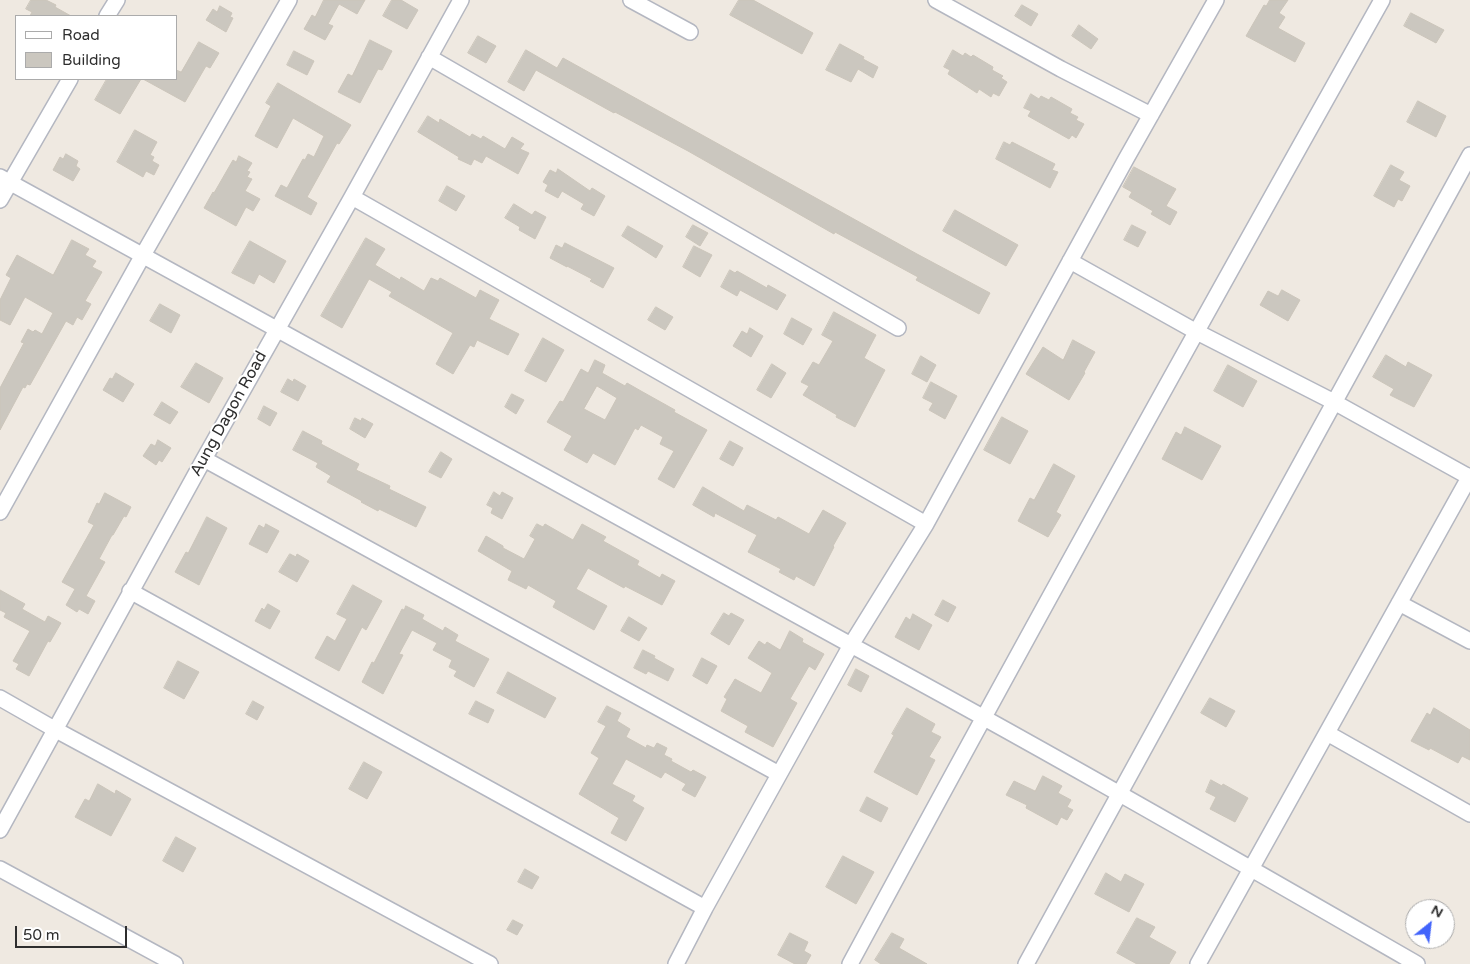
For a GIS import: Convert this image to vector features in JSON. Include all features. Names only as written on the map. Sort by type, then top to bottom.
[{"type":"street","points":[[108,15],[116,0]]},
{"type":"street","points":[[0,512],[143,255],[289,0]]},
{"type":"street","name":"Aung Dagon Road","points":[[0,830],[130,591],[461,0]]},
{"type":"street","points":[[631,0],[690,32]]},
{"type":"street","points":[[936,0],[1061,69],[1151,115]]},
{"type":"street","points":[[676,964],[705,908],[851,645],[926,524],[1216,0]]},
{"type":"street","points":[[850,964],[983,716],[1195,331],[1382,0]]},
{"type":"street","points":[[430,57],[898,328]]},
{"type":"street","points":[[0,200],[5,180],[69,80]]},
{"type":"street","points":[[1026,964],[1470,155]]},
{"type":"street","points":[[5,180],[983,716],[1417,964]]},
{"type":"street","points":[[352,197],[926,524]]},
{"type":"street","points":[[1070,261],[1195,331],[1334,402],[1470,476],[1198,964]]},
{"type":"street","points":[[204,459],[779,774]]},
{"type":"street","points":[[130,591],[705,908]]},
{"type":"street","points":[[1399,602],[1470,641]]},
{"type":"street","points":[[0,698],[490,964]]},
{"type":"street","points":[[1327,733],[1470,814]]},
{"type":"street","points":[[0,868],[175,964]]},
{"type":"building","points":[[31,0],[46,0],[69,15],[30,15],[32,12],[26,9]]},
{"type":"building","points":[[324,0],[365,0],[357,14],[339,4],[328,24],[333,26],[325,40],[304,29],[312,15],[315,17]]},
{"type":"building","points":[[392,0],[401,0],[418,10],[407,29],[383,16]]},
{"type":"building","points":[[739,0],[753,0],[813,33],[802,54],[730,15]]},
{"type":"building","points":[[1270,0],[1288,0],[1279,13],[1285,17],[1278,28],[1305,43],[1295,62],[1246,36],[1264,5],[1266,6]]},
{"type":"building","points":[[1022,5],[1038,14],[1031,26],[1015,16]]},
{"type":"building","points":[[220,6],[232,13],[230,17],[233,18],[226,32],[206,20],[213,9],[217,12]]},
{"type":"building","points":[[1411,13],[1444,30],[1436,43],[1404,26]]},
{"type":"building","points":[[1079,25],[1098,39],[1091,49],[1072,36]]},
{"type":"building","points":[[478,36],[496,46],[486,63],[468,53]]},
{"type":"building","points":[[370,40],[392,51],[382,70],[378,69],[360,103],[338,92],[348,74],[352,76]]},
{"type":"building","points":[[199,42],[219,53],[210,68],[206,66],[185,102],[145,80],[178,80],[178,71],[181,72]]},
{"type":"building","points":[[840,44],[878,67],[873,78],[858,69],[851,82],[826,70]]},
{"type":"building","points":[[526,50],[557,68],[563,58],[990,293],[979,314],[916,280],[918,277],[835,232],[834,234],[688,151],[536,70],[524,91],[508,82]]},
{"type":"building","points":[[953,50],[963,56],[965,53],[971,57],[973,55],[993,67],[992,70],[1003,76],[1001,78],[1007,82],[999,96],[993,93],[991,97],[979,89],[977,93],[948,74],[950,70],[944,67]]},
{"type":"building","points":[[294,51],[314,61],[307,75],[287,65]]},
{"type":"building","points":[[106,80],[140,80],[120,114],[95,100]]},
{"type":"building","points":[[278,83],[351,125],[339,144],[337,143],[307,197],[317,203],[311,215],[275,196],[281,185],[287,188],[303,159],[305,160],[308,154],[314,157],[324,136],[293,118],[277,148],[255,136],[271,106],[266,103]]},
{"type":"building","points":[[1031,94],[1039,99],[1041,96],[1049,100],[1051,97],[1072,109],[1070,113],[1078,117],[1076,120],[1084,124],[1076,138],[1072,135],[1069,139],[1028,116],[1031,111],[1024,108]]},
{"type":"building","points":[[1418,101],[1446,116],[1436,137],[1407,122]]},
{"type":"building","points":[[428,116],[439,123],[440,119],[470,137],[472,134],[481,139],[483,136],[505,149],[512,137],[524,144],[520,149],[529,153],[518,174],[486,156],[482,163],[474,159],[471,165],[458,159],[459,157],[418,132]]},
{"type":"building","points":[[135,130],[157,142],[150,155],[154,157],[152,161],[159,165],[154,175],[146,171],[143,177],[117,162]]},
{"type":"building","points":[[1004,142],[1010,145],[1012,142],[1055,164],[1052,170],[1058,172],[1050,188],[996,159]]},
{"type":"building","points":[[66,154],[78,161],[76,166],[80,169],[73,181],[53,170],[60,157],[63,159]]},
{"type":"building","points":[[239,156],[252,163],[247,171],[250,172],[247,177],[252,179],[245,191],[260,199],[253,211],[246,207],[236,226],[204,208],[233,160],[236,162]]},
{"type":"building","points":[[1391,165],[1404,172],[1399,180],[1410,186],[1402,201],[1398,199],[1394,207],[1374,196]]},
{"type":"building","points":[[1134,167],[1176,189],[1166,206],[1177,212],[1170,225],[1151,214],[1153,211],[1129,197],[1132,192],[1123,187]]},
{"type":"building","points":[[558,169],[590,191],[592,188],[605,196],[594,216],[581,209],[584,204],[562,191],[558,198],[545,191],[548,185],[543,182],[550,170],[556,173]]},
{"type":"building","points":[[447,186],[465,196],[456,211],[439,201]]},
{"type":"building","points":[[514,204],[532,215],[535,211],[546,217],[535,239],[519,230],[520,227],[505,218]]},
{"type":"building","points":[[955,210],[1018,245],[1006,266],[943,231]]},
{"type":"building","points":[[693,225],[708,233],[700,246],[686,237]]},
{"type":"building","points":[[1132,225],[1146,232],[1138,247],[1124,240]]},
{"type":"building","points":[[628,226],[663,246],[656,258],[622,236]]},
{"type":"building","points":[[366,238],[385,249],[375,265],[400,280],[401,277],[424,291],[431,278],[438,281],[440,278],[476,298],[480,290],[499,300],[489,319],[519,334],[508,355],[477,340],[474,347],[470,345],[453,374],[436,364],[453,333],[389,296],[392,292],[369,279],[342,328],[321,316]]},
{"type":"building","points":[[72,240],[89,249],[85,255],[96,261],[92,267],[102,272],[85,301],[91,304],[82,320],[77,317],[73,325],[66,321],[30,385],[27,384],[25,388],[23,387],[0,430],[0,388],[24,343],[21,342],[28,329],[42,334],[53,313],[25,297],[10,325],[0,320],[0,300],[11,278],[6,275],[17,255],[53,275]]},
{"type":"building","points":[[250,241],[286,261],[274,283],[259,274],[254,284],[232,273]]},
{"type":"building","points":[[565,243],[614,268],[603,288],[590,281],[592,279],[550,258],[556,245],[562,248]]},
{"type":"building","points":[[694,246],[712,255],[700,277],[683,267]]},
{"type":"building","points":[[730,270],[735,273],[737,271],[767,288],[768,285],[786,295],[777,310],[740,290],[737,296],[721,287]]},
{"type":"building","points":[[1282,290],[1300,300],[1288,321],[1260,305],[1268,291],[1278,296]]},
{"type":"building","points":[[160,304],[180,315],[171,333],[150,321]]},
{"type":"building","points":[[656,307],[673,317],[665,330],[648,320]]},
{"type":"building","points":[[834,312],[876,335],[864,358],[885,370],[855,427],[803,395],[809,386],[801,382],[813,362],[819,365],[833,341],[822,335]]},
{"type":"building","points":[[792,318],[812,329],[803,345],[784,334]]},
{"type":"building","points":[[750,328],[763,336],[751,357],[733,346],[742,331],[747,334]]},
{"type":"building","points":[[543,338],[564,350],[546,382],[525,371]]},
{"type":"building","points":[[1073,340],[1095,352],[1069,400],[1026,374],[1043,347],[1063,360]]},
{"type":"building","points":[[1386,355],[1406,367],[1408,362],[1432,375],[1414,407],[1390,395],[1394,389],[1373,377]]},
{"type":"building","points":[[921,356],[936,365],[927,382],[912,374]]},
{"type":"building","points":[[595,360],[605,365],[602,373],[625,386],[627,383],[707,430],[674,488],[658,479],[674,451],[660,444],[663,437],[641,425],[638,430],[635,428],[615,465],[593,453],[587,463],[564,450],[572,436],[547,422],[560,401],[563,402],[581,369],[588,373]],"holes":[[[597,386],[617,398],[605,420],[584,409]]]},
{"type":"building","points":[[196,363],[223,378],[209,403],[181,387]]},
{"type":"building","points":[[772,364],[786,373],[771,398],[757,390]]},
{"type":"building","points":[[1228,365],[1257,381],[1243,407],[1214,391]]},
{"type":"building","points":[[116,373],[134,384],[123,402],[103,390],[110,378],[112,379]]},
{"type":"building","points":[[288,379],[293,382],[294,379],[306,386],[298,401],[281,392]]},
{"type":"building","points":[[931,382],[957,396],[945,419],[929,410],[933,403],[923,398]]},
{"type":"building","points":[[512,394],[524,400],[516,414],[505,407]]},
{"type":"building","points":[[162,402],[178,412],[170,424],[154,415]]},
{"type":"building","points":[[264,406],[277,413],[270,426],[258,419]]},
{"type":"building","points":[[1002,417],[1028,431],[1010,464],[984,450]]},
{"type":"building","points":[[355,418],[361,421],[362,418],[373,424],[365,438],[350,429]]},
{"type":"building","points":[[1185,427],[1221,446],[1202,480],[1162,459],[1176,432],[1181,435]]},
{"type":"building","points":[[303,431],[322,441],[321,444],[359,464],[356,470],[390,486],[389,489],[426,507],[416,527],[379,509],[378,511],[327,482],[331,476],[316,467],[318,463],[293,450]]},
{"type":"building","points":[[158,440],[171,448],[162,462],[159,460],[156,465],[143,456],[151,444],[155,446]]},
{"type":"building","points":[[730,441],[743,448],[733,466],[720,459]]},
{"type":"building","points":[[441,452],[452,459],[441,478],[429,472]]},
{"type":"building","points":[[1054,464],[1075,476],[1056,512],[1061,515],[1048,537],[1018,521],[1030,498],[1034,500]]},
{"type":"building","points":[[703,487],[744,511],[747,505],[776,520],[778,517],[809,534],[823,510],[846,523],[814,586],[796,576],[794,580],[779,572],[781,569],[748,552],[757,535],[715,513],[714,517],[693,505]]},
{"type":"building","points":[[494,492],[500,496],[502,492],[513,498],[502,519],[491,513],[493,508],[487,505]]},
{"type":"building","points":[[105,493],[131,507],[112,535],[99,559],[105,562],[86,596],[95,601],[88,614],[79,609],[77,612],[66,605],[75,589],[62,582],[94,525],[88,522],[97,503],[99,504]]},
{"type":"building","points":[[207,517],[227,528],[199,585],[175,572],[186,552],[188,553]]},
{"type":"building","points":[[266,524],[279,531],[267,553],[249,544],[259,525],[264,528]]},
{"type":"building","points":[[537,524],[543,527],[545,524],[573,540],[582,524],[606,537],[603,541],[639,561],[637,565],[660,578],[662,574],[675,581],[662,605],[625,586],[624,588],[588,568],[576,589],[607,606],[594,630],[553,607],[556,601],[528,585],[526,589],[508,580],[512,571],[478,551],[486,536],[524,559],[535,539],[530,536]]},
{"type":"building","points":[[290,554],[296,557],[297,554],[309,561],[297,582],[279,572]]},
{"type":"building","points":[[353,585],[382,601],[366,630],[362,627],[339,671],[315,658],[327,636],[335,641],[347,619],[337,614]]},
{"type":"building","points":[[0,590],[25,604],[22,609],[45,622],[48,616],[61,623],[50,642],[48,641],[29,676],[16,669],[19,664],[13,661],[30,631],[4,617],[6,613],[0,610]]},
{"type":"building","points":[[943,600],[956,607],[948,622],[935,615]]},
{"type":"building","points":[[268,604],[280,611],[270,629],[255,621],[262,608],[264,610]]},
{"type":"building","points":[[406,606],[424,615],[422,619],[443,631],[445,627],[458,635],[455,641],[489,659],[474,687],[454,676],[457,671],[449,667],[452,660],[433,650],[437,643],[412,630],[399,654],[403,655],[383,694],[362,682],[402,609],[404,610]]},
{"type":"building","points":[[724,613],[729,616],[731,613],[744,620],[729,645],[711,634]]},
{"type":"building","points":[[913,614],[932,625],[919,650],[895,637],[906,617],[910,620]]},
{"type":"building","points":[[629,617],[647,628],[639,641],[621,631]]},
{"type":"building","points":[[790,631],[803,639],[802,642],[824,654],[815,670],[809,666],[790,699],[797,703],[773,747],[745,732],[748,726],[721,711],[727,699],[724,697],[735,679],[761,693],[772,673],[748,658],[759,641],[765,645],[767,642],[780,650]]},
{"type":"building","points":[[643,650],[674,669],[668,681],[648,671],[646,674],[634,668]]},
{"type":"building","points":[[702,658],[717,666],[707,684],[693,676]]},
{"type":"building","points":[[178,661],[199,672],[184,699],[164,688]]},
{"type":"building","points":[[856,669],[869,676],[861,692],[848,685]]},
{"type":"building","points":[[508,672],[556,698],[545,718],[497,693]]},
{"type":"building","points":[[1210,698],[1235,711],[1226,727],[1201,713]]},
{"type":"building","points":[[253,701],[264,707],[257,720],[246,714]]},
{"type":"building","points":[[476,701],[494,710],[488,723],[469,714]]},
{"type":"building","points":[[607,706],[621,713],[617,721],[630,729],[626,737],[646,748],[647,745],[654,748],[657,743],[667,748],[664,755],[672,759],[671,761],[691,772],[693,770],[706,777],[695,797],[682,790],[686,784],[665,772],[661,778],[626,759],[612,784],[635,796],[632,801],[644,808],[626,841],[611,833],[619,818],[579,794],[599,758],[591,753],[606,726],[598,722]]},
{"type":"building","points":[[907,708],[935,724],[931,732],[941,737],[929,757],[935,760],[917,795],[874,772]]},
{"type":"building","points":[[1434,708],[1470,730],[1470,760],[1462,756],[1458,763],[1430,748],[1429,750],[1411,741],[1427,713],[1430,715]]},
{"type":"building","points":[[364,762],[382,772],[367,799],[349,789]]},
{"type":"building","points":[[1043,776],[1062,786],[1058,793],[1071,800],[1067,807],[1073,810],[1067,820],[1061,817],[1057,825],[1026,808],[1027,805],[1006,795],[1014,781],[1035,791]]},
{"type":"building","points":[[1211,780],[1222,786],[1223,784],[1248,798],[1235,822],[1210,809],[1216,797],[1206,792]]},
{"type":"building","points":[[98,784],[115,794],[116,790],[131,799],[111,836],[75,817],[85,799],[89,801]]},
{"type":"building","points":[[867,797],[888,808],[881,822],[860,811]]},
{"type":"building","points":[[176,837],[196,848],[183,872],[163,861]]},
{"type":"building","points":[[843,856],[874,872],[856,904],[826,887]]},
{"type":"building","points":[[525,869],[539,877],[532,889],[518,882]]},
{"type":"building","points":[[1106,873],[1121,882],[1125,874],[1144,884],[1129,912],[1095,894]]},
{"type":"building","points":[[1137,918],[1155,927],[1149,937],[1176,952],[1169,964],[1137,964],[1117,953]]},
{"type":"building","points":[[513,920],[523,925],[517,935],[507,930]]},
{"type":"building","points":[[790,933],[808,942],[804,951],[811,955],[806,964],[795,964],[778,955]]},
{"type":"building","points":[[892,933],[904,939],[899,948],[927,964],[881,964],[875,960]]}]
